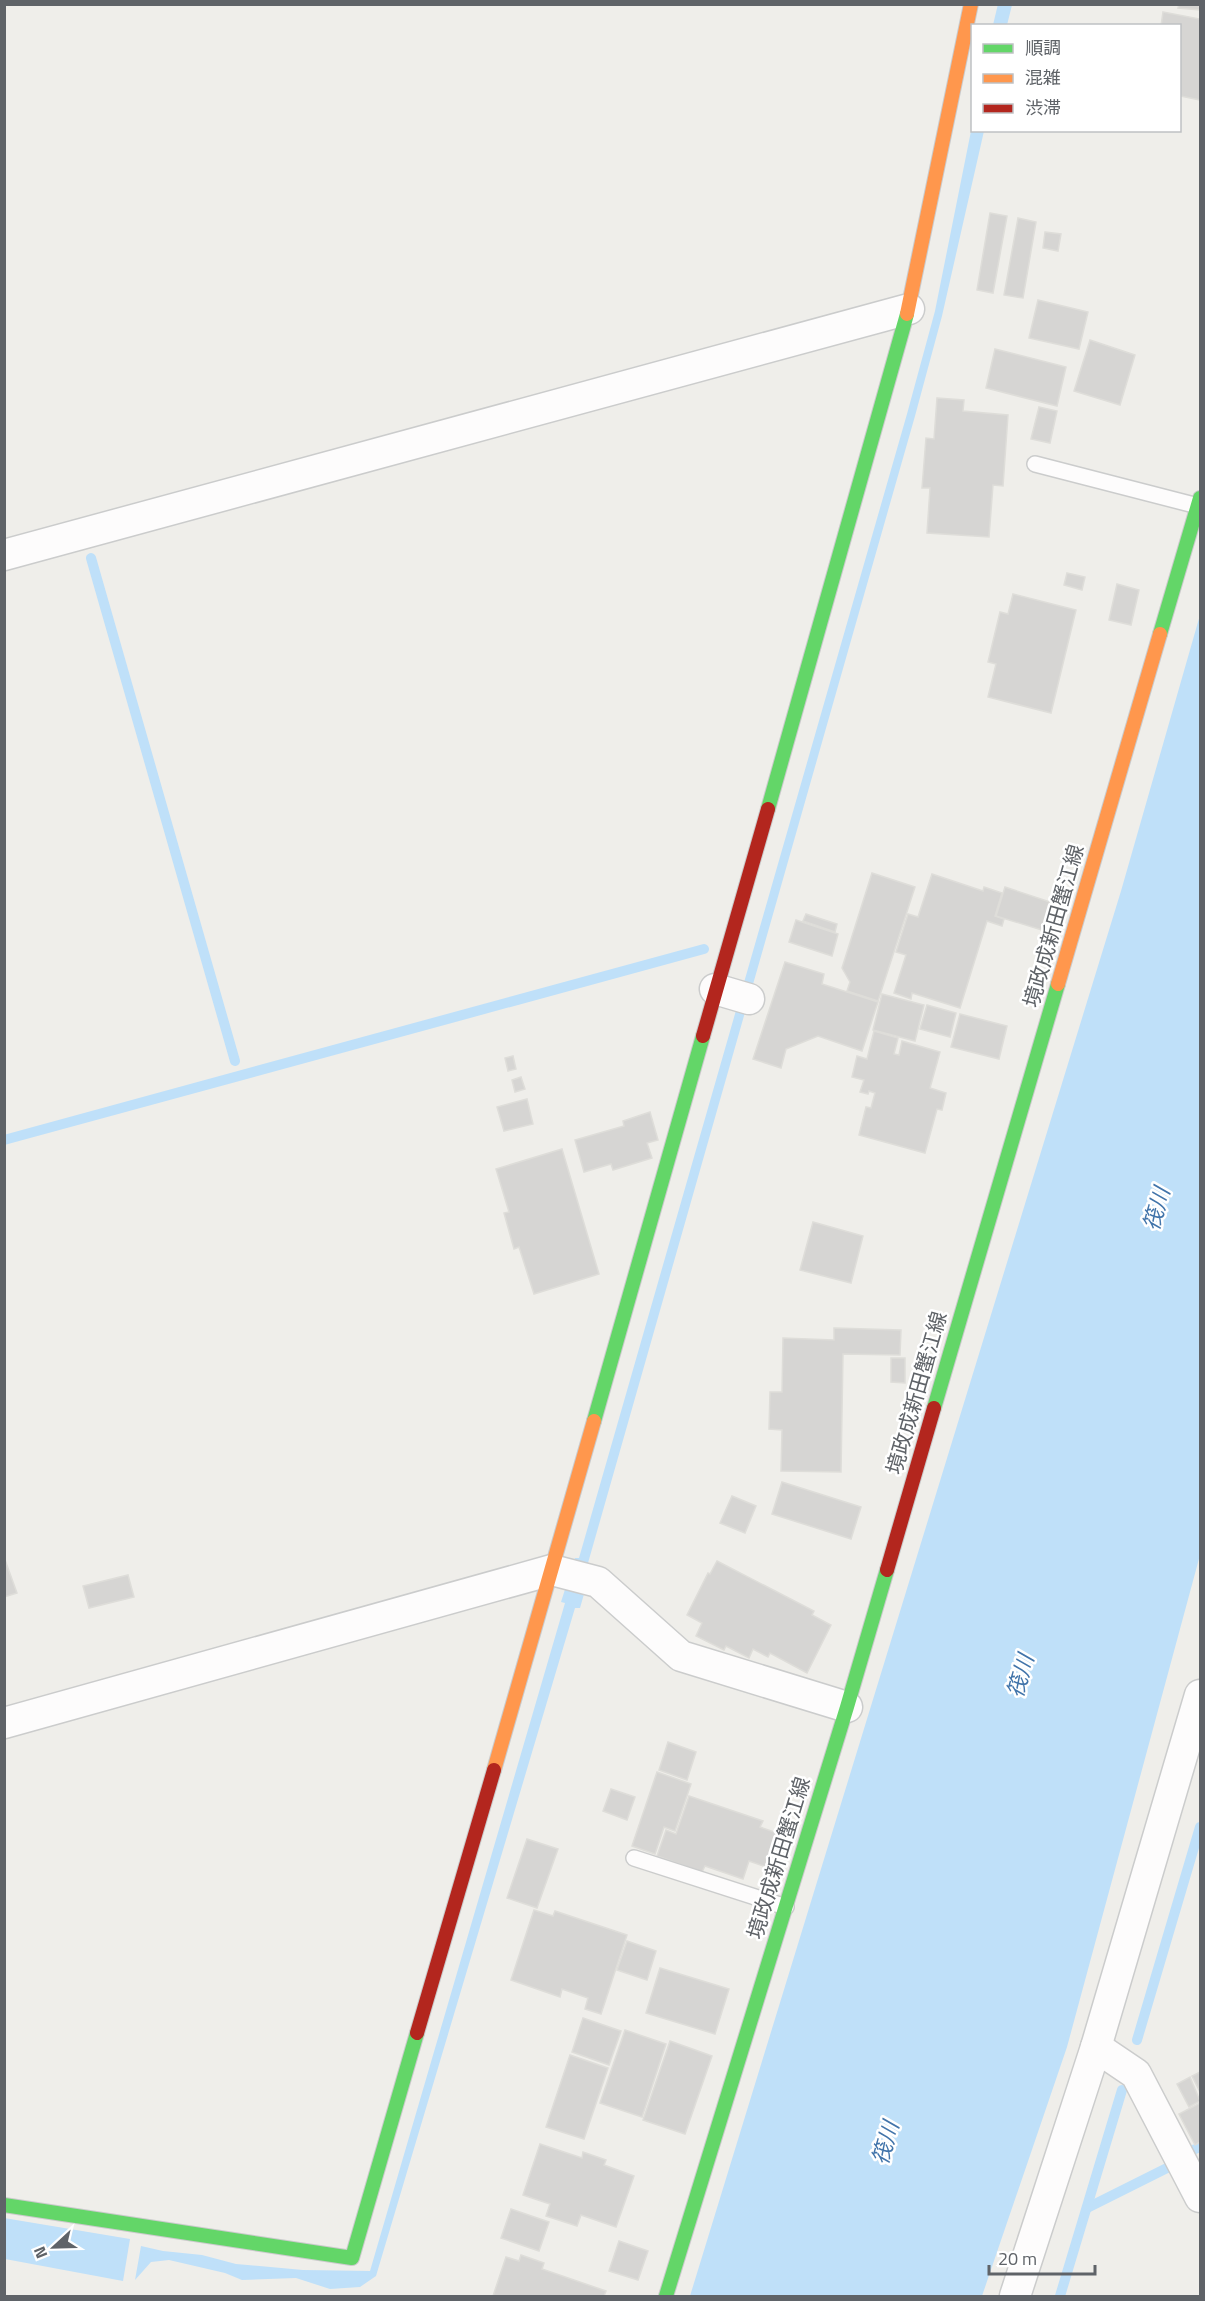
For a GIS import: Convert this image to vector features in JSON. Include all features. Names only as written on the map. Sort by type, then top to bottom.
[{"type":"street","points":[[4,2205],[352,2258],[552,1570],[730,994],[909,309],[972,4]]},
{"type":"street","points":[[4,555],[909,309]]},
{"type":"street","name":"境政成新田蟹江線","points":[[666,2296],[847,1707],[1199,502]]},
{"type":"street","points":[[4,1723],[552,1570],[598,1582],[681,1656],[847,1707]]},
{"type":"street","points":[[1015,2296],[1096,2047],[1200,1695]]},
{"type":"street","points":[[1096,2047],[1136,2074],[1200,2197]]},
{"type":"lane","points":[[1035,464],[1199,502]]},
{"type":"lane","points":[[634,1858],[786,1907]]},
{"type":"water","points":[[998,4],[1012,5],[1007,24],[993,24]]},
{"type":"water","points":[[971,131],[984,132],[942,316],[915,416],[588,1563],[592,1566],[580,1608],[575,1608],[376,2276],[360,2287],[330,2289],[296,2278],[242,2280],[225,2273],[169,2260],[151,2262],[135,2280],[141,2246],[202,2255],[236,2264],[303,2270],[370,2271],[565,1603],[561,1602],[575,1558],[579,1558],[935,311]]},
{"type":"water","name":"筏川","points":[[1200,615],[1200,1555],[1067,2047],[982,2296],[690,2296],[1121,891]]},
{"type":"water","points":[[4,2218],[130,2239],[123,2281],[5,2259]]},
{"type":"building","points":[[1179,4],[1200,4],[1200,10],[1178,8]]},
{"type":"building","points":[[1163,12],[1200,19],[1200,100],[1181,96],[1181,24],[1161,24]]},
{"type":"building","points":[[990,213],[1007,216],[993,293],[977,290]]},
{"type":"building","points":[[1018,218],[1036,222],[1023,298],[1004,295]]},
{"type":"building","points":[[1045,232],[1061,234],[1058,251],[1043,248]]},
{"type":"building","points":[[1038,300],[1088,312],[1079,349],[1029,338]]},
{"type":"building","points":[[1090,340],[1135,355],[1120,405],[1074,391]]},
{"type":"building","points":[[995,349],[1066,367],[1057,406],[986,388]]},
{"type":"building","points":[[937,398],[964,400],[963,411],[1008,415],[1003,486],[993,485],[989,537],[927,533],[930,488],[922,488],[926,438],[934,439]]},
{"type":"building","points":[[1039,407],[1057,411],[1050,443],[1031,439]]},
{"type":"building","points":[[1067,573],[1085,577],[1082,590],[1064,585]]},
{"type":"building","points":[[1117,584],[1139,590],[1131,625],[1109,620]]},
{"type":"building","points":[[1013,594],[1076,610],[1051,713],[988,697],[996,664],[988,662],[1000,612],[1008,614]]},
{"type":"building","points":[[872,873],[915,887],[878,1001],[847,991],[850,982],[842,968]]},
{"type":"building","points":[[932,874],[983,891],[984,887],[1002,893],[995,916],[1004,919],[1002,926],[987,921],[960,1008],[912,993],[911,999],[894,993],[906,955],[896,952],[908,914],[918,917]]},
{"type":"building","points":[[1005,887],[1050,902],[1042,930],[996,916]]},
{"type":"building","points":[[806,914],[837,924],[835,932],[803,921]]},
{"type":"building","points":[[796,920],[838,934],[832,956],[789,942]]},
{"type":"building","points":[[785,962],[824,974],[822,984],[878,1002],[862,1051],[818,1036],[786,1049],[781,1068],[753,1059]]},
{"type":"building","points":[[882,994],[924,1005],[915,1041],[873,1030]]},
{"type":"building","points":[[927,1005],[956,1013],[950,1037],[920,1029]]},
{"type":"building","points":[[960,1014],[1007,1026],[999,1059],[951,1047]]},
{"type":"building","points":[[874,1031],[898,1038],[894,1054],[899,1055],[902,1041],[940,1052],[930,1088],[946,1093],[942,1110],[937,1109],[925,1153],[859,1135],[866,1107],[871,1108],[875,1093],[860,1092],[864,1080],[852,1077],[857,1056],[867,1059]]},
{"type":"building","points":[[513,1056],[516,1069],[508,1071],[505,1058]]},
{"type":"building","points":[[521,1077],[525,1089],[515,1092],[512,1080]]},
{"type":"building","points":[[527,1099],[533,1124],[504,1131],[497,1107]]},
{"type":"building","points":[[650,1112],[658,1140],[647,1143],[652,1158],[613,1170],[611,1164],[584,1172],[575,1140],[624,1126],[623,1121]]},
{"type":"building","points":[[562,1149],[599,1274],[534,1294],[519,1247],[514,1249],[504,1213],[509,1212],[496,1169]]},
{"type":"building","points":[[813,1222],[863,1236],[851,1283],[800,1270]]},
{"type":"building","points":[[834,1328],[901,1330],[900,1355],[843,1354],[841,1472],[781,1471],[782,1430],[769,1429],[770,1392],[782,1392],[783,1338],[834,1340]]},
{"type":"building","points":[[891,1358],[905,1358],[905,1383],[891,1382]]},
{"type":"building","points":[[782,1482],[861,1507],[851,1539],[772,1514]]},
{"type":"building","points":[[732,1496],[756,1506],[745,1533],[720,1523]]},
{"type":"building","points":[[4,1557],[17,1593],[4,1597]]},
{"type":"building","points":[[717,1561],[814,1611],[812,1615],[831,1625],[807,1673],[770,1653],[768,1657],[753,1649],[749,1658],[726,1646],[724,1650],[696,1636],[702,1623],[687,1615],[708,1573],[710,1574]]},
{"type":"building","points":[[128,1575],[134,1597],[89,1608],[83,1586]]},
{"type":"building","points":[[668,1742],[696,1752],[687,1780],[659,1770]]},
{"type":"building","points":[[657,1772],[691,1784],[675,1831],[664,1827],[655,1854],[632,1846]]},
{"type":"building","points":[[611,1789],[635,1797],[627,1820],[603,1811]]},
{"type":"building","points":[[689,1796],[763,1821],[760,1827],[777,1833],[766,1867],[749,1861],[743,1879],[705,1866],[702,1872],[657,1856],[666,1830],[676,1834]]},
{"type":"building","points":[[527,1839],[558,1849],[537,1908],[507,1898]]},
{"type":"building","points":[[534,1910],[553,1916],[555,1911],[627,1935],[601,2014],[585,2009],[588,1998],[562,1989],[560,1997],[511,1980]]},
{"type":"building","points":[[627,1941],[656,1951],[647,1980],[617,1970]]},
{"type":"building","points":[[660,1968],[729,1989],[715,2034],[646,2013]]},
{"type":"building","points":[[583,2018],[621,2031],[609,2065],[572,2052]]},
{"type":"building","points":[[625,2030],[666,2044],[642,2117],[600,2103]]},
{"type":"building","points":[[670,2041],[712,2056],[685,2134],[643,2120]]},
{"type":"building","points":[[570,2055],[608,2068],[584,2139],[546,2127]]},
{"type":"building","points":[[1200,2072],[1200,2092],[1192,2076]]},
{"type":"building","points":[[1190,2077],[1200,2101],[1189,2107],[1177,2084]]},
{"type":"building","points":[[1200,2103],[1200,2142],[1195,2145],[1179,2114]]},
{"type":"building","points":[[540,2144],[582,2158],[583,2152],[606,2160],[604,2165],[634,2176],[616,2227],[581,2215],[577,2226],[546,2216],[550,2204],[523,2195]]},
{"type":"building","points":[[511,2209],[549,2222],[539,2251],[501,2238]]},
{"type":"building","points":[[619,2241],[648,2251],[638,2280],[609,2271]]},
{"type":"building","points":[[521,2255],[544,2263],[542,2269],[606,2291],[604,2296],[493,2296],[506,2257],[519,2261]]},
{"type":"waterway","points":[[91,558],[235,1061]]},
{"type":"waterway","points":[[4,1140],[704,949]]},
{"type":"waterway","points":[[1137,2040],[1200,1827]]},
{"type":"waterway","points":[[1060,2296],[1122,2090]]},
{"type":"waterway","points":[[1193,2150],[1200,2147]]},
{"type":"waterway","points":[[1089,2207],[1167,2168]]},
{"type":"traffic: fast","points":[[768,809],[907,314]]},
{"type":"traffic: fast","points":[[1160,634],[1200,498]]},
{"type":"traffic: fast","points":[[934,1408],[1058,984]]},
{"type":"traffic: fast","points":[[594,1421],[703,1036]]},
{"type":"traffic: fast","points":[[666,2296],[887,1570]]},
{"type":"traffic: fast","points":[[4,2205],[352,2258],[417,2033]]},
{"type":"traffic: slow","points":[[907,314],[971,4]]},
{"type":"traffic: slow","points":[[1058,984],[1160,634]]},
{"type":"traffic: slow","points":[[494,1770],[594,1421]]},
{"type":"traffic: jam","points":[[703,1036],[768,809]]},
{"type":"traffic: jam","points":[[887,1570],[934,1408]]},
{"type":"traffic: jam","points":[[417,2033],[494,1770]]}]
